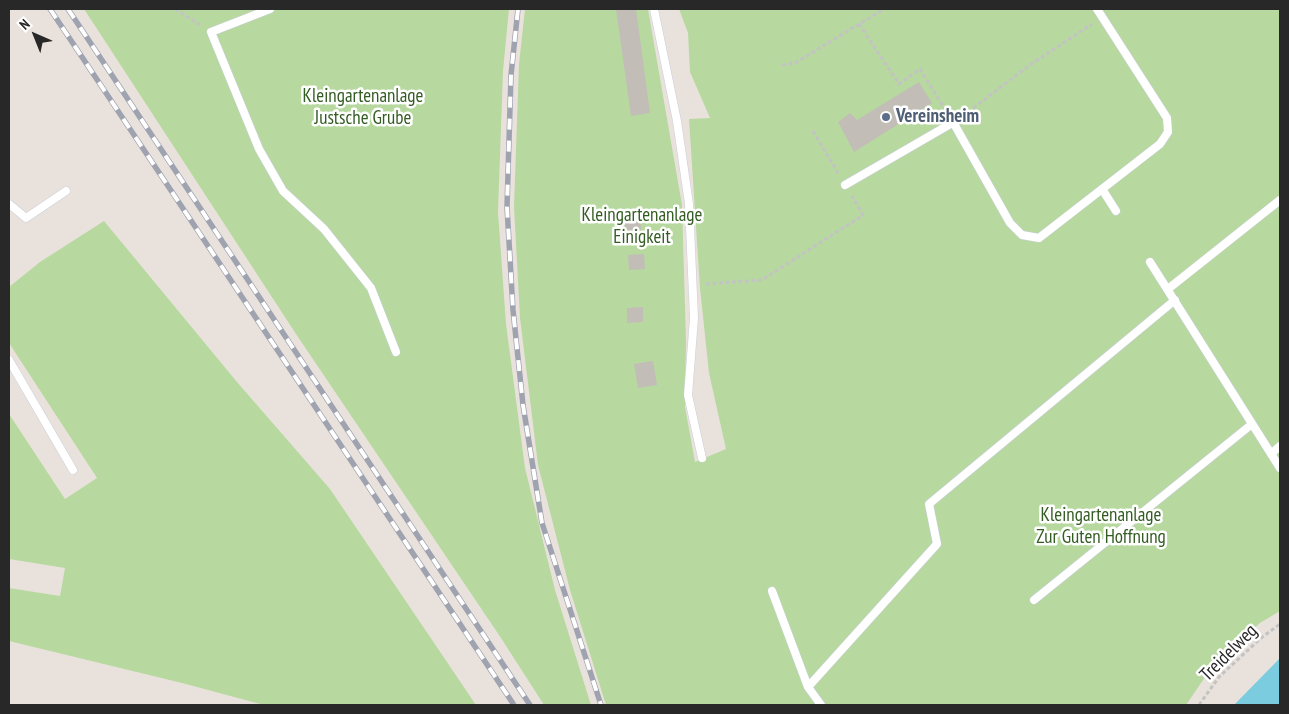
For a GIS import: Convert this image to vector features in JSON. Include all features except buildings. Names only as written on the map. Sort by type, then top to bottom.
[{"type":"lane","points":[[270,9],[211,32],[259,149],[283,191],[324,229],[371,288],[396,352]]},
{"type":"lane","points":[[654,9],[677,121],[688,195],[694,318],[688,395],[702,458]]},
{"type":"lane","points":[[845,185],[956,120],[1010,224],[1022,235],[1039,238],[1160,144],[1168,132],[1167,118],[1097,9]]},
{"type":"lane","points":[[1102,189],[1116,211]]},
{"type":"lane","points":[[9,204],[26,218],[66,191]]},
{"type":"lane","points":[[1168,289],[1280,200]]},
{"type":"lane","points":[[1150,262],[1176,300],[1280,468]]},
{"type":"lane","points":[[808,687],[937,544],[929,504],[1176,300]]},
{"type":"lane","points":[[9,360],[73,470]]},
{"type":"lane","points":[[1034,600],[1252,424]]},
{"type":"lane","points":[[1271,454],[1280,446]]},
{"type":"lane","points":[[772,590],[808,687],[821,705]]},
{"type":"path","points":[[175,9],[211,32]]},
{"type":"path","points":[[782,65],[795,63],[884,9]]},
{"type":"path","points":[[859,24],[899,84],[920,69],[956,120],[1030,65],[1102,17]]},
{"type":"path","points":[[692,285],[762,280],[863,214]]},
{"type":"path","name":"Treidelweg","points":[[1199,705],[1219,677],[1261,638],[1280,624]]},
{"type":"green space","name":"Kleingartenanlage Justsche Grube","points":[[84,9],[509,9],[503,71],[498,212],[506,324],[525,468],[555,590],[591,705],[544,705],[296,334]]},
{"type":"green space","points":[[525,9],[648,9],[682,205],[686,341],[685,407],[695,462],[726,449],[709,373],[700,288],[689,119],[710,118],[690,72],[688,33],[679,9],[1280,9],[1280,611],[1260,623],[1214,664],[1186,705],[606,705],[570,590],[538,465],[520,318],[514,207],[519,64]]},
{"type":"green space","points":[[104,221],[237,382],[330,489],[476,705],[264,705],[9,641],[9,588],[60,596],[65,568],[9,559],[9,414],[65,499],[97,478],[9,343],[9,287],[40,262]]},
{"type":"water","points":[[1280,658],[1280,705],[1234,705],[1235,704]]},
{"type":"railway","points":[[50,9],[514,705]]},
{"type":"railway","points":[[68,9],[530,705]]},
{"type":"railway","points":[[518,9],[511,75],[507,207],[513,310],[523,405],[542,523],[601,705]]},
{"type":"place","name":"Vereinsheim","points":[[886,117]]},
{"type":"park label","name":"Kleingartenanlage Einigkeit","points":[[642,227]]},
{"type":"park label","name":"Kleingartenanlage Zur Guten Hoffnung","points":[[1101,527]]}]
